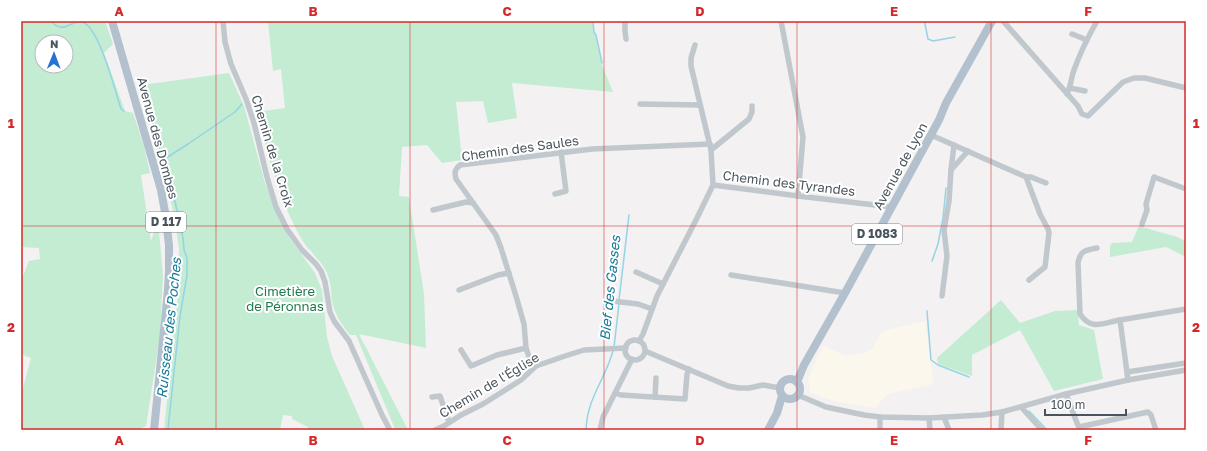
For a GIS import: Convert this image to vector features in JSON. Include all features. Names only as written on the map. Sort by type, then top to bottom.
[{"type":"main road","name":"Avenue des Dombes","points":[[112,21],[161,190],[169,245],[168,290],[154,430]]},
{"type":"main road","name":"Avenue de Lyon","points":[[794,381],[845,293],[940,120],[946,103],[992,21]]},
{"type":"main road","points":[[768,430],[777,413],[784,406],[783,394],[783,382],[794,381],[800,387],[798,395],[794,399],[783,394]]},
{"type":"street","name":"Chemin de la Croix","points":[[223,21],[225,42],[231,64],[246,99],[254,123],[266,177],[276,207],[287,229],[302,250],[321,271],[325,282],[330,312],[334,321],[349,341],[390,430]]},
{"type":"street","points":[[625,21],[626,39]]},
{"type":"street","points":[[780,21],[803,137],[798,196]]},
{"type":"street","points":[[1003,21],[1078,106],[1082,114],[1088,116],[1098,108],[1123,82],[1134,78],[1145,78],[1186,88]]},
{"type":"street","points":[[1067,94],[1074,71],[1097,21]]},
{"type":"street","points":[[1072,34],[1087,40]]},
{"type":"street","points":[[695,45],[691,58],[691,66],[710,144],[713,185]]},
{"type":"street","points":[[1070,88],[1085,91]]},
{"type":"street","points":[[640,104],[700,105]]},
{"type":"street","points":[[711,150],[749,119],[752,112],[752,106]]},
{"type":"street","points":[[931,135],[1026,177],[1031,177],[1046,183]]},
{"type":"street","name":"Chemin des Saules","points":[[536,366],[530,360],[526,348],[524,324],[496,235],[456,179],[454,174],[455,169],[460,165],[561,152],[592,149],[710,144]]},
{"type":"street","points":[[942,296],[947,256],[944,230],[949,201],[954,145]]},
{"type":"street","points":[[951,170],[968,151]]},
{"type":"street","points":[[555,194],[566,191],[561,152]]},
{"type":"street","points":[[1026,177],[1049,233],[1045,267],[1029,280]]},
{"type":"street","points":[[1142,224],[1147,210],[1146,204],[1154,177],[1186,189]]},
{"type":"street","name":"Chemin des Tyrandes","points":[[639,341],[663,284],[713,185],[892,207]]},
{"type":"street","points":[[433,210],[466,202],[473,202]]},
{"type":"street","points":[[1097,248],[1085,250],[1080,256],[1078,264],[1080,314],[1085,321],[1092,325],[1186,309]]},
{"type":"street","points":[[636,272],[663,284]]},
{"type":"street","points":[[459,290],[498,275],[509,273]]},
{"type":"street","points":[[731,275],[845,293]]},
{"type":"street","points":[[611,293],[612,301],[638,304],[652,309]]},
{"type":"street","points":[[1120,320],[1128,380]]},
{"type":"street","points":[[631,341],[639,341],[644,345],[645,351],[640,358],[632,359],[627,354],[626,348],[628,343],[631,341]]},
{"type":"street","points":[[461,350],[471,366],[497,355],[526,348]]},
{"type":"street","name":"Chemin de l'Église","points":[[435,430],[483,404],[521,380],[536,366],[584,350],[626,348]]},
{"type":"street","points":[[645,351],[728,386],[749,388],[763,385],[783,394]]},
{"type":"street","points":[[600,430],[603,417],[632,359]]},
{"type":"street","points":[[1127,372],[1186,363]]},
{"type":"street","points":[[615,393],[621,395],[685,399],[687,374],[689,369]]},
{"type":"street","points":[[798,395],[826,407],[880,417],[929,418],[1002,412],[1066,394],[1128,380],[1186,370]]},
{"type":"street","points":[[655,397],[656,378]]},
{"type":"street","points":[[1066,394],[1080,429],[1148,412],[1151,415],[1156,430]]},
{"type":"street","points":[[432,397],[440,396],[449,422]]},
{"type":"street","points":[[1021,407],[1042,430]]},
{"type":"street","points":[[1001,430],[1002,412]]},
{"type":"street","points":[[880,417],[880,430]]},
{"type":"street","points":[[944,417],[949,430]]},
{"type":"street","points":[[929,418],[930,430]]},
{"type":"shaded area","points":[[925,321],[934,384],[888,394],[875,408],[834,401],[810,393],[808,378],[823,345],[845,356],[867,352],[872,349],[880,334],[886,330]]},
{"type":"green space","points":[[21,21],[105,21],[113,44],[104,53],[125,111],[133,113],[144,146],[150,173],[141,175],[151,241],[158,220],[163,276],[160,336],[146,426],[141,428],[141,430],[22,430],[21,395],[31,358],[21,354],[21,281],[29,261],[40,259],[39,248],[21,247]]},
{"type":"green space","points":[[268,21],[592,21],[602,65],[613,92],[512,83],[517,118],[488,123],[483,101],[456,102],[462,160],[442,163],[427,145],[402,147],[399,196],[409,197],[424,294],[426,348],[359,334],[408,430],[395,429],[356,335],[350,335],[336,315],[332,300],[331,286],[326,270],[305,244],[284,203],[269,158],[257,112],[285,108],[281,69],[273,71]]},
{"type":"green space","name":"Cimetière de Péronnas","points":[[229,73],[244,106],[265,183],[281,221],[291,240],[315,273],[322,290],[327,337],[332,356],[365,430],[308,430],[308,427],[292,419],[292,416],[283,415],[280,430],[164,430],[178,294],[179,249],[174,214],[142,85]]},
{"type":"green space","points":[[1139,226],[1186,241],[1186,257],[1166,247],[1110,257],[1110,246],[1112,243],[1132,242]]},
{"type":"green space","points":[[1001,300],[1020,323],[1055,311],[1078,310],[1079,325],[1094,330],[1103,379],[1054,391],[1020,330],[972,355],[972,376],[938,364],[937,358]]},
{"type":"waterway","name":"Ruisseau des Poches","points":[[51,21],[60,27],[78,22],[82,22],[88,26],[106,60],[121,109],[124,111]]},
{"type":"waterway","name":"Bief des Gasses","points":[[593,21],[594,32],[602,63]]},
{"type":"waterway","points":[[925,21],[928,39],[933,41],[955,37]]},
{"type":"waterway","points":[[166,158],[235,112],[242,104]]},
{"type":"waterway","name":"Ruisseau des Poches","points":[[148,115],[152,117],[161,154],[166,158],[168,165],[183,238],[184,250],[187,258],[187,275],[180,316],[168,430]]},
{"type":"waterway","points":[[932,261],[938,244],[943,218],[946,188]]},
{"type":"waterway","name":"Bief des Gasses","points":[[619,300],[629,215]]},
{"type":"waterway","name":"Bief des Gasses","points":[[614,347],[619,304]]},
{"type":"waterway","points":[[927,311],[931,360],[938,365],[969,377]]},
{"type":"waterway","name":"Bief des Gasses","points":[[586,430],[587,419],[593,399],[613,351]]},
{"type":"waterway","points":[[1029,411],[1047,430]]}]
